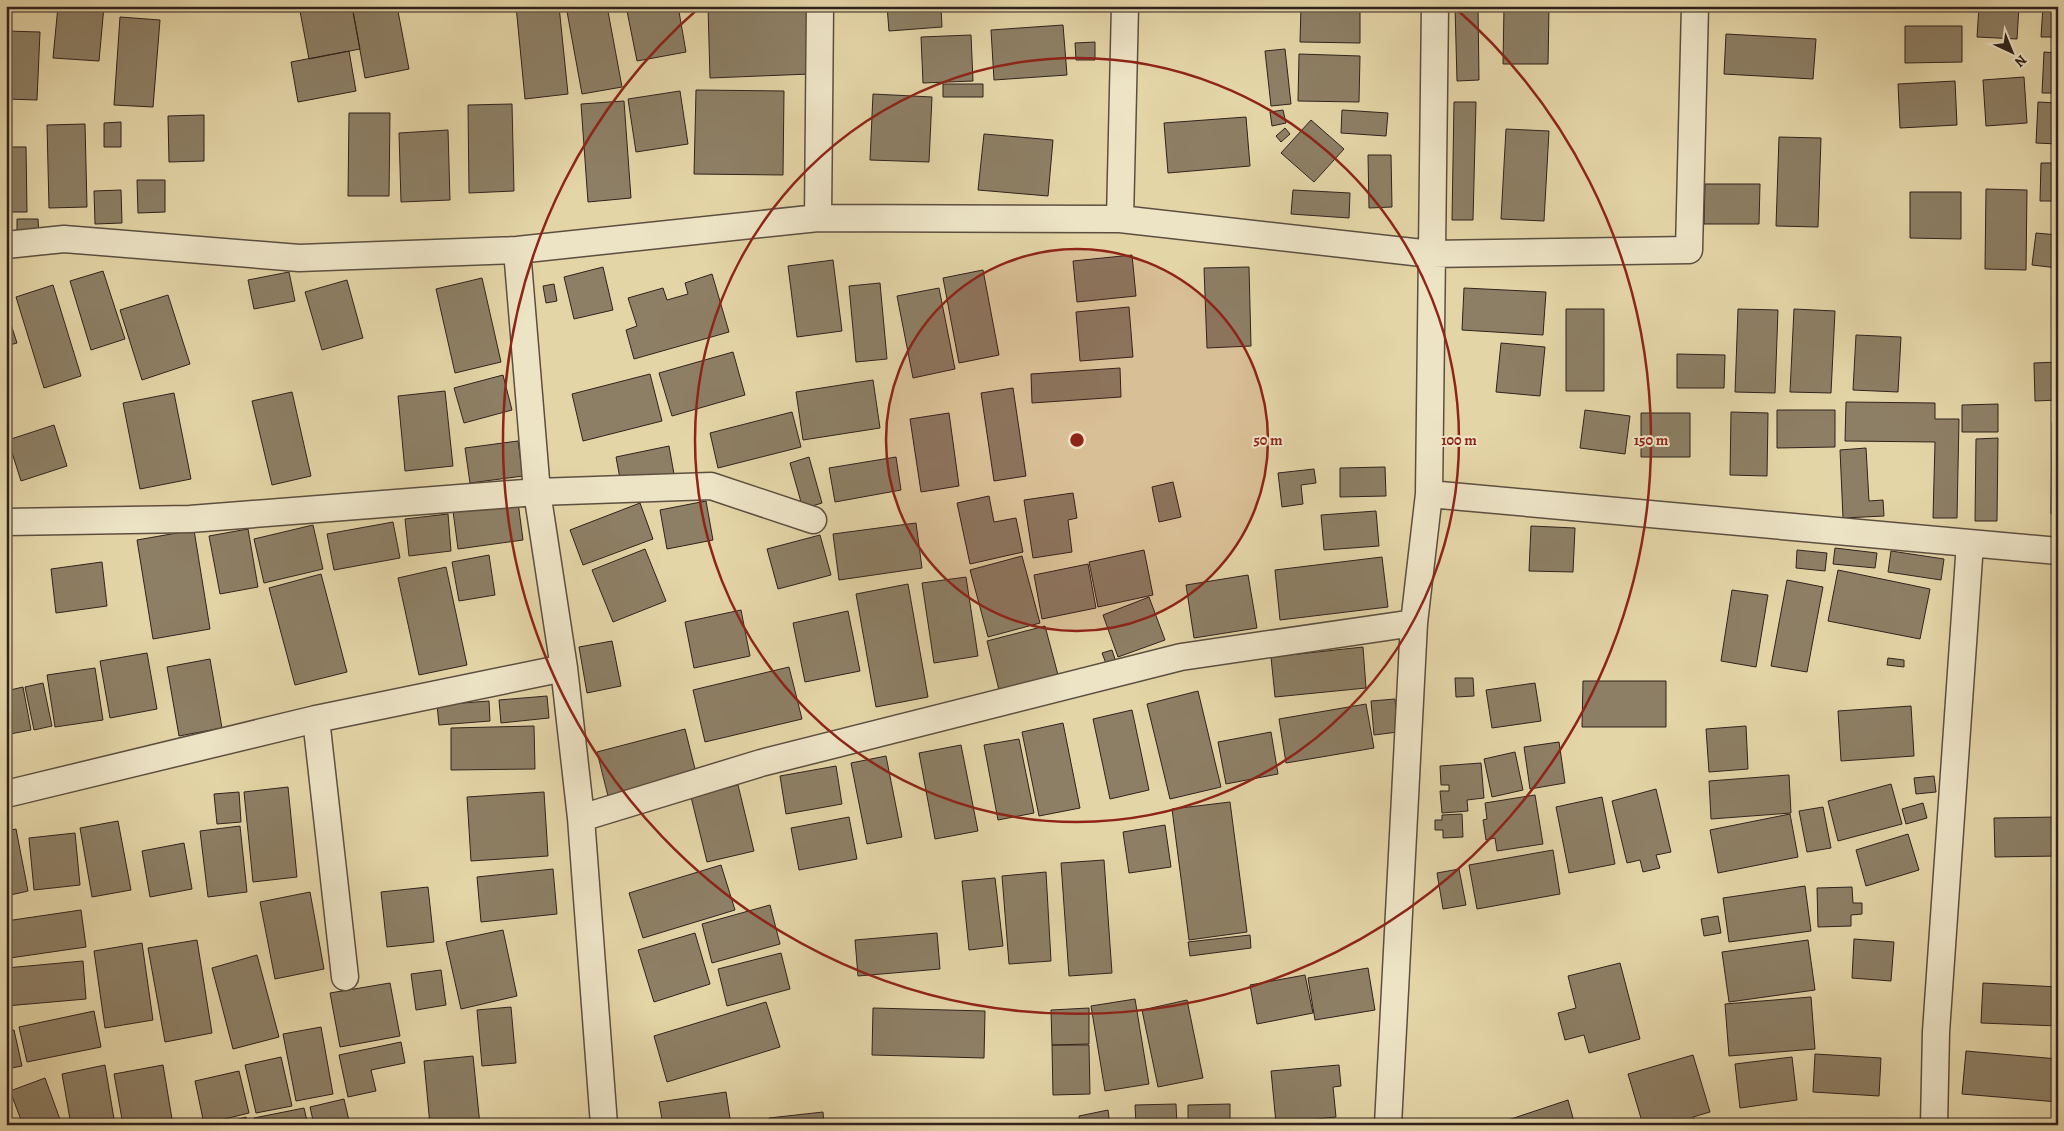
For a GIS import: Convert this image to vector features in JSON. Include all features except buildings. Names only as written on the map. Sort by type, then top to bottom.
[{"type":"street","points":[[818,218],[820,6]]},
{"type":"street","points":[[1120,219],[1125,6]]},
{"type":"street","points":[[1388,1125],[1414,623],[1429,494],[1435,6]]},
{"type":"street","points":[[6,245],[64,239],[299,258],[517,250],[818,218],[1120,219],[1431,254],[1690,250],[1695,6]]},
{"type":"street","points":[[517,250],[537,492],[564,668],[581,818],[604,1125]]},
{"type":"street","points":[[6,522],[190,519],[537,492],[711,486],[813,520]]},
{"type":"street","points":[[1429,494],[2058,551]]},
{"type":"street","points":[[1934,1125],[1936,1032],[1970,543]]},
{"type":"street","points":[[581,818],[761,763],[1181,657],[1414,623]]},
{"type":"street","points":[[6,794],[316,719],[564,668]]},
{"type":"street","points":[[316,719],[345,977]]}]
